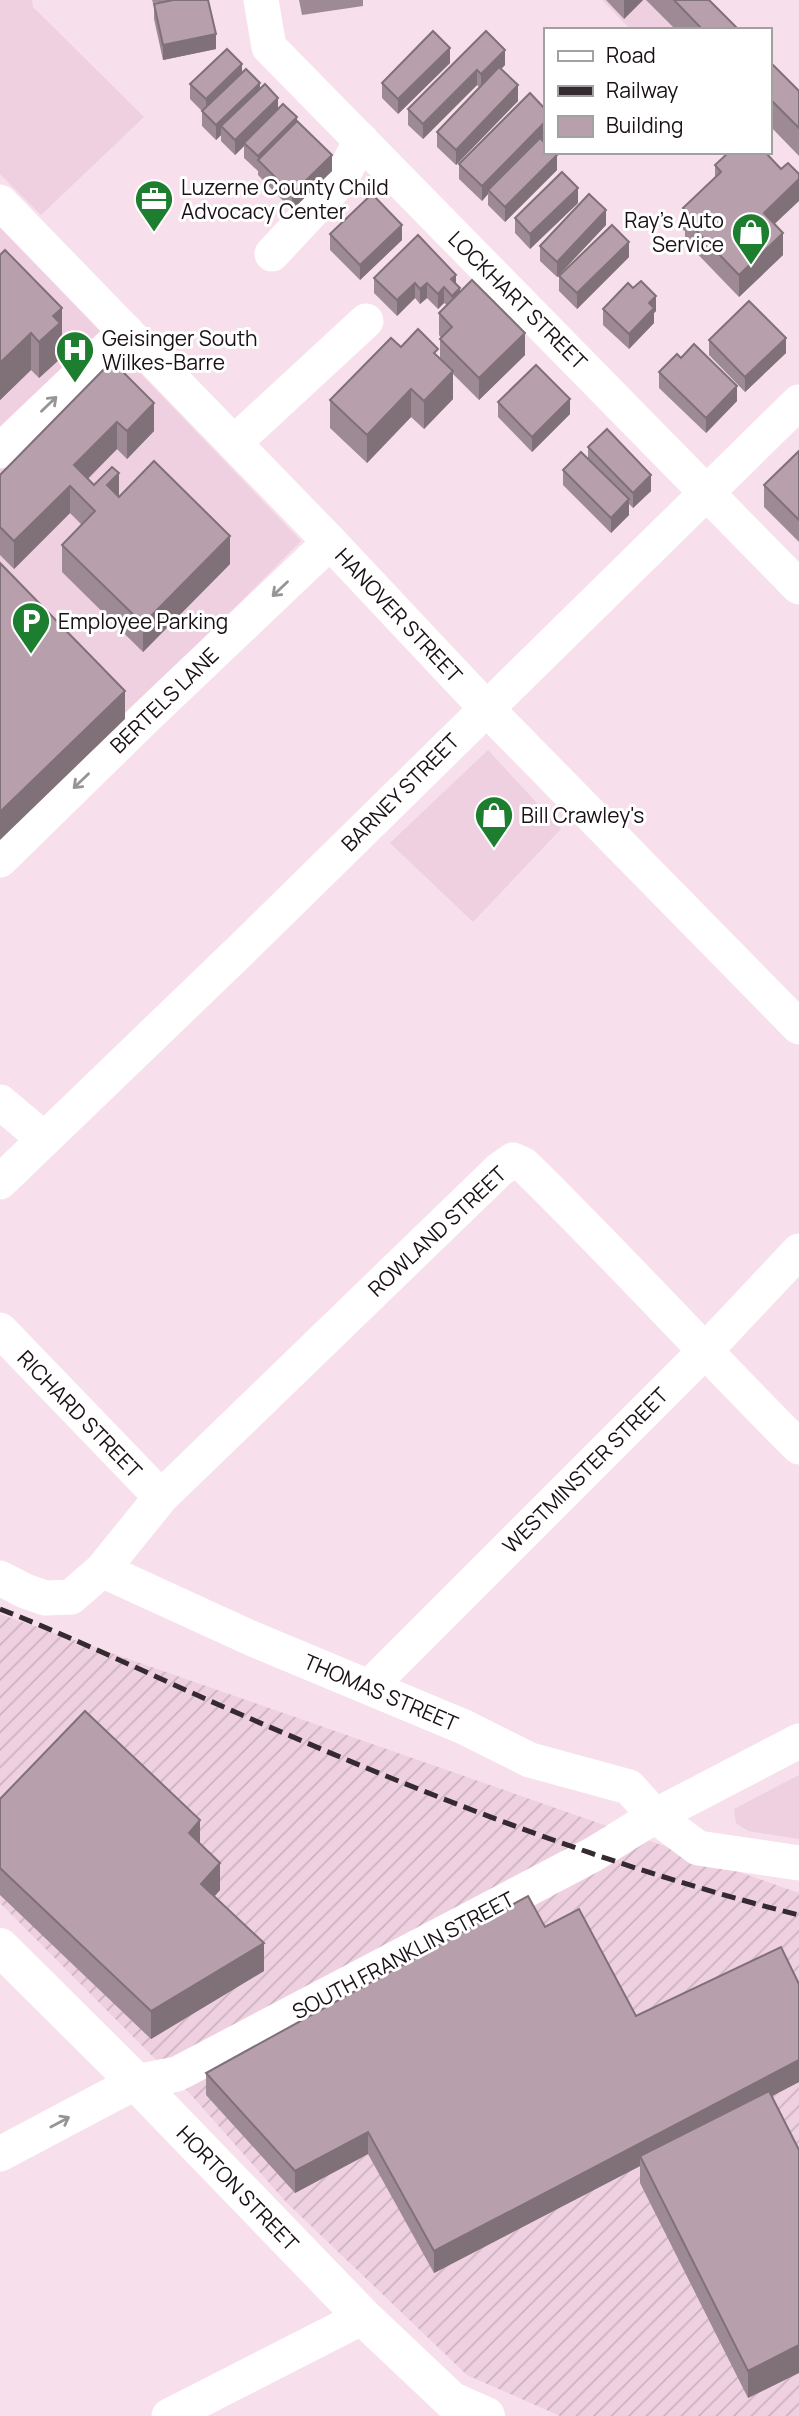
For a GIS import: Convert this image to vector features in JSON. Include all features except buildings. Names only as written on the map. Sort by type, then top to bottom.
[{"type":"main road","name":"HORTON STREET","points":[[0,1947],[136,2082],[363,2317],[467,2411]]},
{"type":"street","name":"LOCKHART STREET","points":[[261,0],[269,47],[799,587]]},
{"type":"street","points":[[272,254],[340,181],[361,140]]},
{"type":"street","name":"HANOVER STREET","points":[[0,202],[330,542],[486,708],[799,1027]]},
{"type":"street","points":[[234,443],[366,321]]},
{"type":"street","points":[[0,451],[126,331]]},
{"type":"street","name":"BARNEY STREET","points":[[0,1182],[799,402]]},
{"type":"street","name":"BERTELS LANE","points":[[0,860],[136,707],[330,542]]},
{"type":"street","points":[[0,1102],[37,1146]]},
{"type":"street","points":[[0,1124],[37,1146]]},
{"type":"street","name":"ROWLAND STREET","points":[[161,1497],[499,1170],[513,1160],[524,1165],[599,1239],[704,1352],[799,1447]]},
{"type":"street","name":"WESTMINSTER STREET","points":[[369,1687],[704,1352],[799,1251]]},
{"type":"street","name":"RICHARD STREET","points":[[0,1330],[161,1497]]},
{"type":"street","points":[[0,1578],[45,1598],[71,1597],[102,1570],[161,1497]]},
{"type":"street","name":"THOMAS STREET","points":[[102,1570],[253,1639],[464,1727],[530,1760],[629,1787],[655,1816],[698,1848],[799,1863]]},
{"type":"street","name":"SOUTH FRANKLIN STREET","points":[[0,2154],[136,2082],[177,2074],[594,1854],[655,1816],[792,1752]]},
{"type":"street","points":[[169,2416],[363,2317]]},
{"type":"shaded area","points":[[0,0],[32,0],[33,7],[144,117],[41,215],[0,174]]},
{"type":"shaded area","points":[[602,0],[685,0],[713,28],[629,28]]},
{"type":"shaded area","name":"Geisinger South Wilkes-Barre","points":[[0,227],[301,541],[0,843]]},
{"type":"shaded area","points":[[488,750],[561,829],[473,922],[390,843]]},
{"type":"shaded area","points":[[0,1614],[799,1893],[799,2416],[560,2416],[467,2375],[286,2202],[193,2097],[0,1903]]},
{"type":"shaded area","points":[[799,1775],[799,1839],[748,1831],[736,1823],[734,1809]]},
{"type":"railway","points":[[0,1609],[378,1773],[516,1827],[656,1875],[799,1915]]},
{"type":"place","name":"Luzerne County Child Advocacy Center","points":[[154,233]]},
{"type":"place","name":"Ray's Auto Service","points":[[751,266]]},
{"type":"place","name":"Geisinger South Wilkes-Barre","points":[[75,384]]},
{"type":"place","name":"Employee Parking","points":[[31,655]]},
{"type":"place","name":"Bill Crawley's","points":[[494,849]]}]
